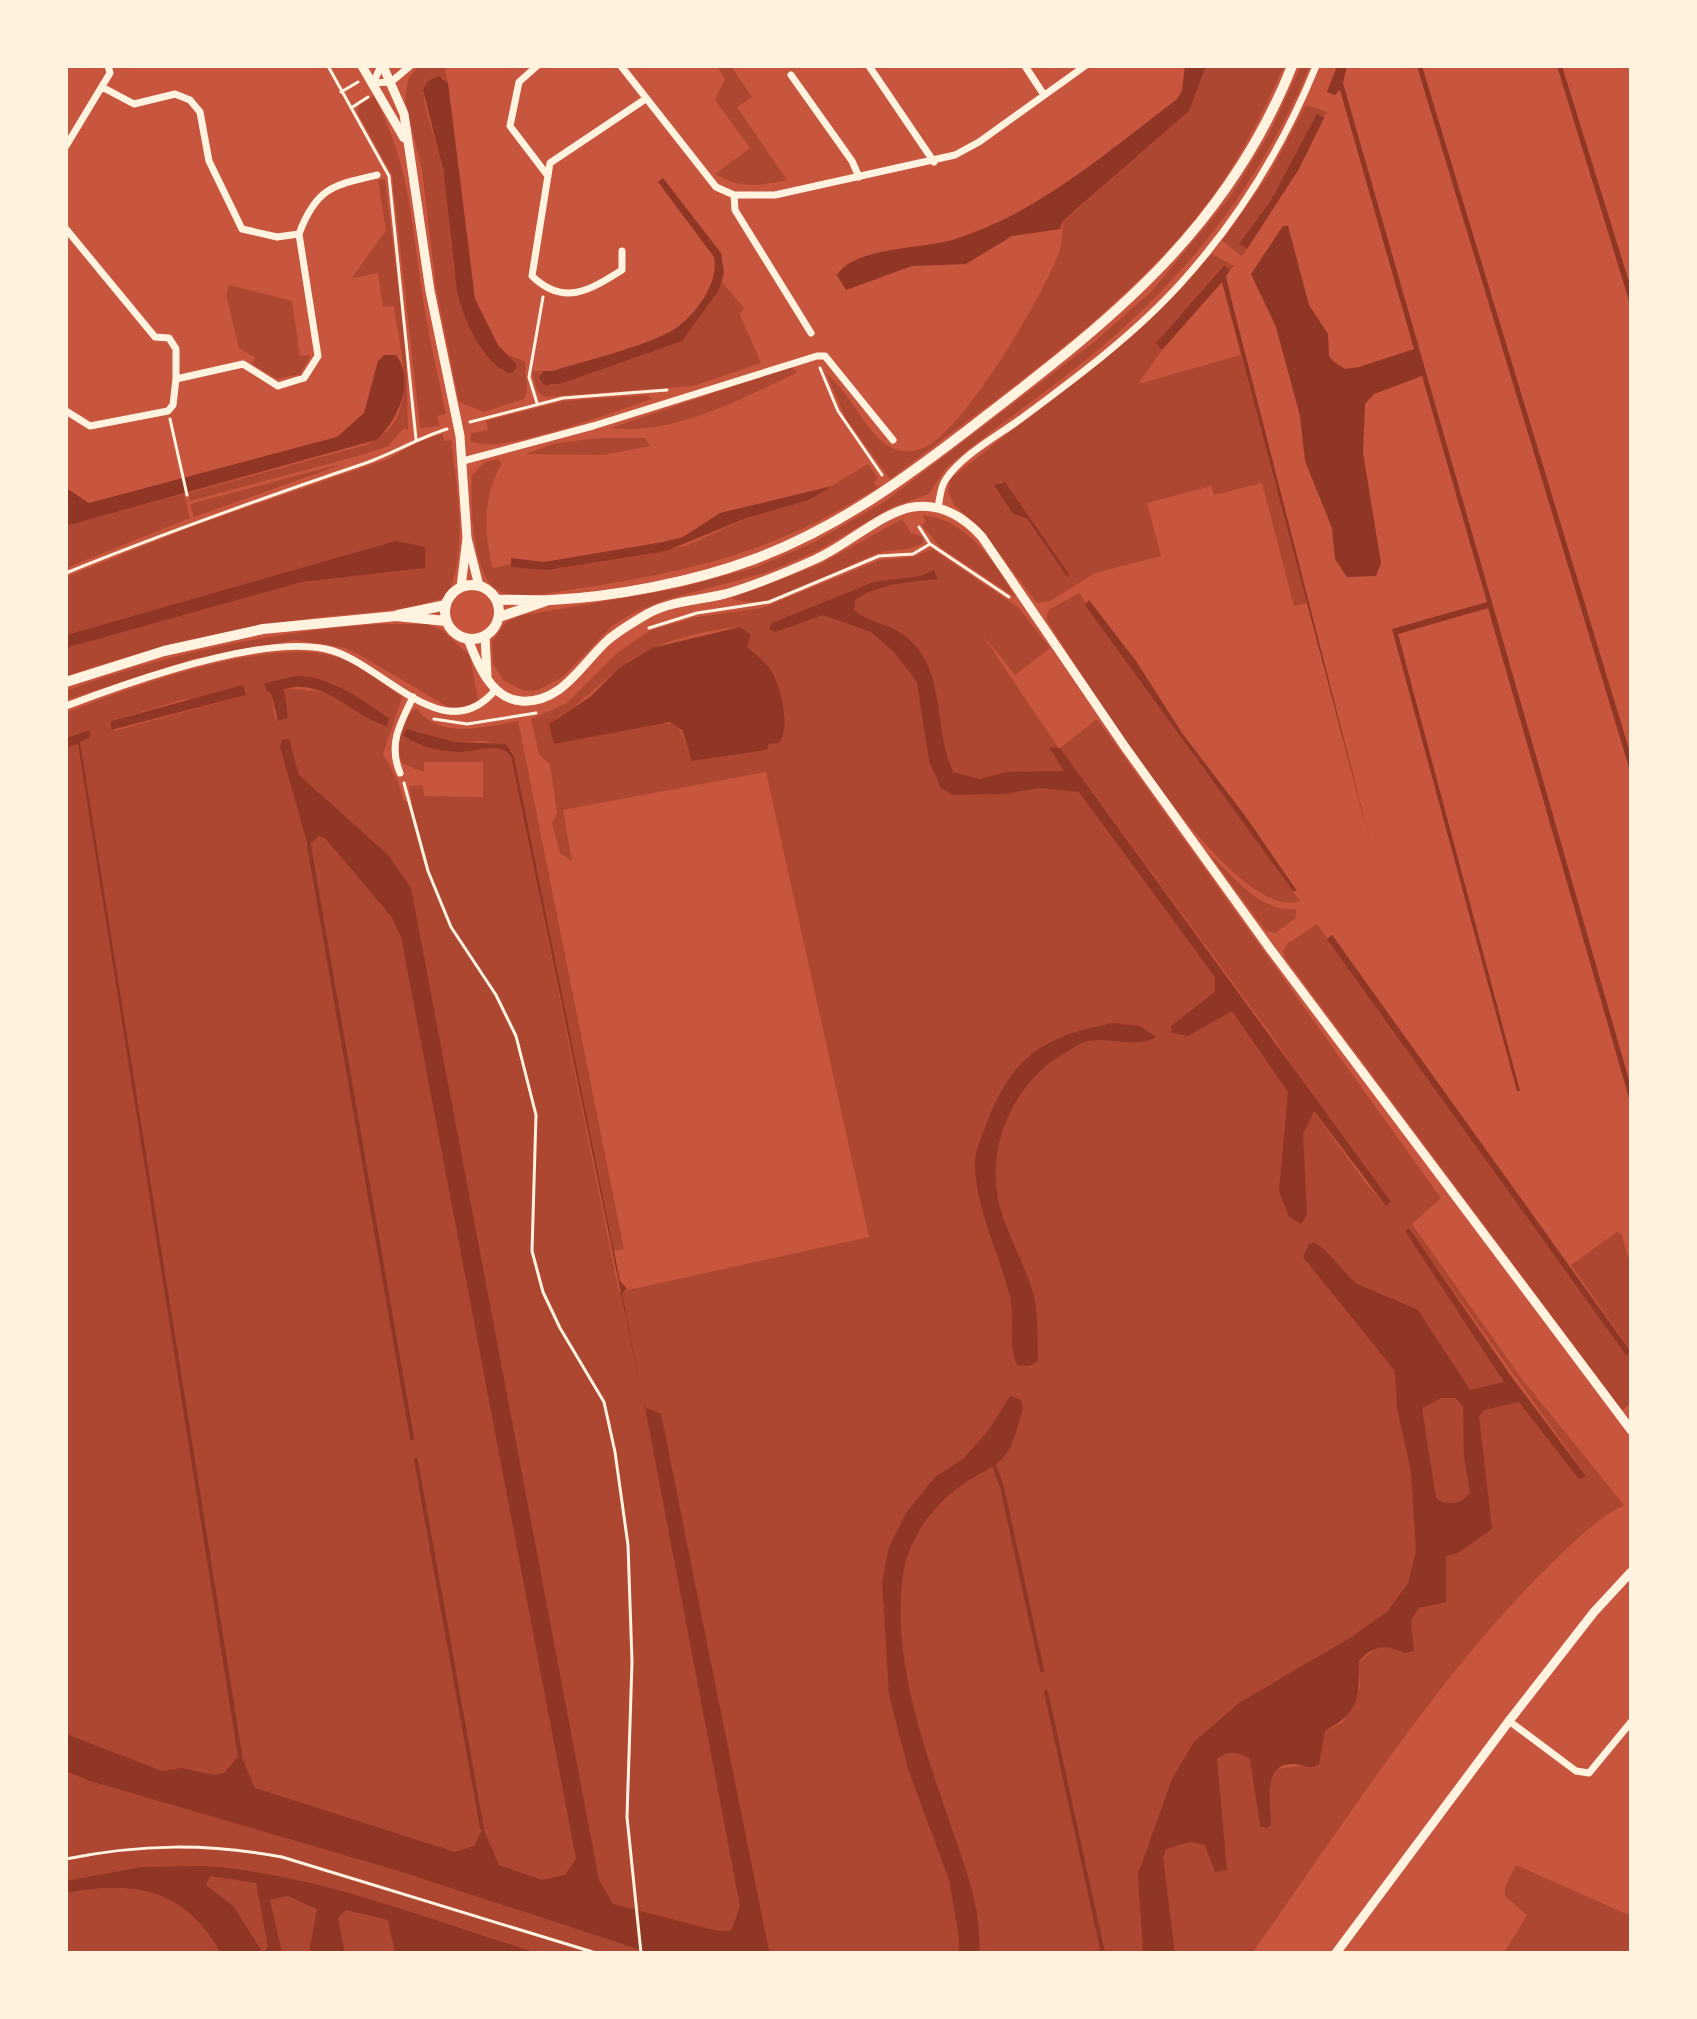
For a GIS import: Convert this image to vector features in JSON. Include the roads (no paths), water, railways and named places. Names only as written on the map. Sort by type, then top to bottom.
[{"type":"main road","points":[[446,605],[446,621],[459,636],[468,639],[485,636],[499,617],[548,601],[684,579],[750,561],[810,536],[867,504],[1075,347],[1168,263],[1239,170],[1292,66]]},
{"type":"main road","points":[[66,682],[164,651],[263,629],[396,616],[446,605],[461,587],[479,586],[497,600],[548,601]]},
{"type":"main road","points":[[497,600],[499,617]]},
{"type":"main road","points":[[396,616],[446,621]]},
{"type":"street","points":[[66,146],[110,73],[108,66]]},
{"type":"street","points":[[362,66],[406,141]]},
{"type":"street","points":[[373,83],[382,66]]},
{"type":"street","points":[[382,66],[404,114],[406,141],[460,436],[467,538],[461,587]]},
{"type":"street","points":[[373,83],[391,82],[410,66]]},
{"type":"street","points":[[537,66],[519,82],[510,126],[548,176]]},
{"type":"street","points":[[621,66],[644,100],[676,139],[690,150],[716,187],[734,195],[775,195],[934,162],[979,142],[1085,66]]},
{"type":"street","points":[[869,66],[934,162]]},
{"type":"street","points":[[1025,66],[1044,95]]},
{"type":"street","points":[[938,508],[942,487],[958,466],[1059,390],[1146,318],[1181,283],[1245,201],[1281,141],[1316,66]]},
{"type":"street","points":[[791,75],[852,161],[859,177]]},
{"type":"street","points":[[102,87],[134,104],[175,94],[190,100],[200,112],[209,161],[242,229],[277,237],[299,234]]},
{"type":"street","points":[[622,251],[622,270],[583,294],[545,288],[532,276],[550,163],[644,100]]},
{"type":"street","points":[[176,379],[243,364],[278,386],[304,378],[318,356],[299,234],[304,218],[330,186],[377,175]]},
{"type":"street","points":[[734,195],[735,210],[811,333]]},
{"type":"street","points":[[66,229],[155,337],[169,338],[176,349],[173,405],[168,411],[90,426],[66,411]]},
{"type":"street","points":[[463,461],[593,426],[817,356],[825,356],[893,440]]},
{"type":"street","points":[[468,639],[496,689],[521,701],[545,696],[575,678],[606,642],[651,612],[726,593],[794,569],[837,550],[911,507],[938,508],[957,514],[982,537],[1125,747],[1271,950],[1631,1430]]},
{"type":"street","points":[[467,538],[479,586]]},
{"type":"street","points":[[485,636],[487,676]]},
{"type":"street","points":[[66,706],[185,666],[300,646],[345,655],[413,697],[448,712],[461,713],[474,709],[496,689]]},
{"type":"street","points":[[400,773],[393,756],[394,738],[413,697]]},
{"type":"street","points":[[1336,1953],[1509,1721],[1594,1612],[1631,1572]]},
{"type":"street","points":[[1509,1721],[1576,1771],[1589,1773],[1631,1722]]},
{"type":"waterway","points":[[309,846],[412,1438]]},
{"type":"waterway","points":[[416,1460],[482,1828]]},
{"type":"waterway","points":[[994,1465],[1002,1487],[1042,1670]]},
{"type":"waterway","points":[[1046,1692],[1103,1953]]}]
